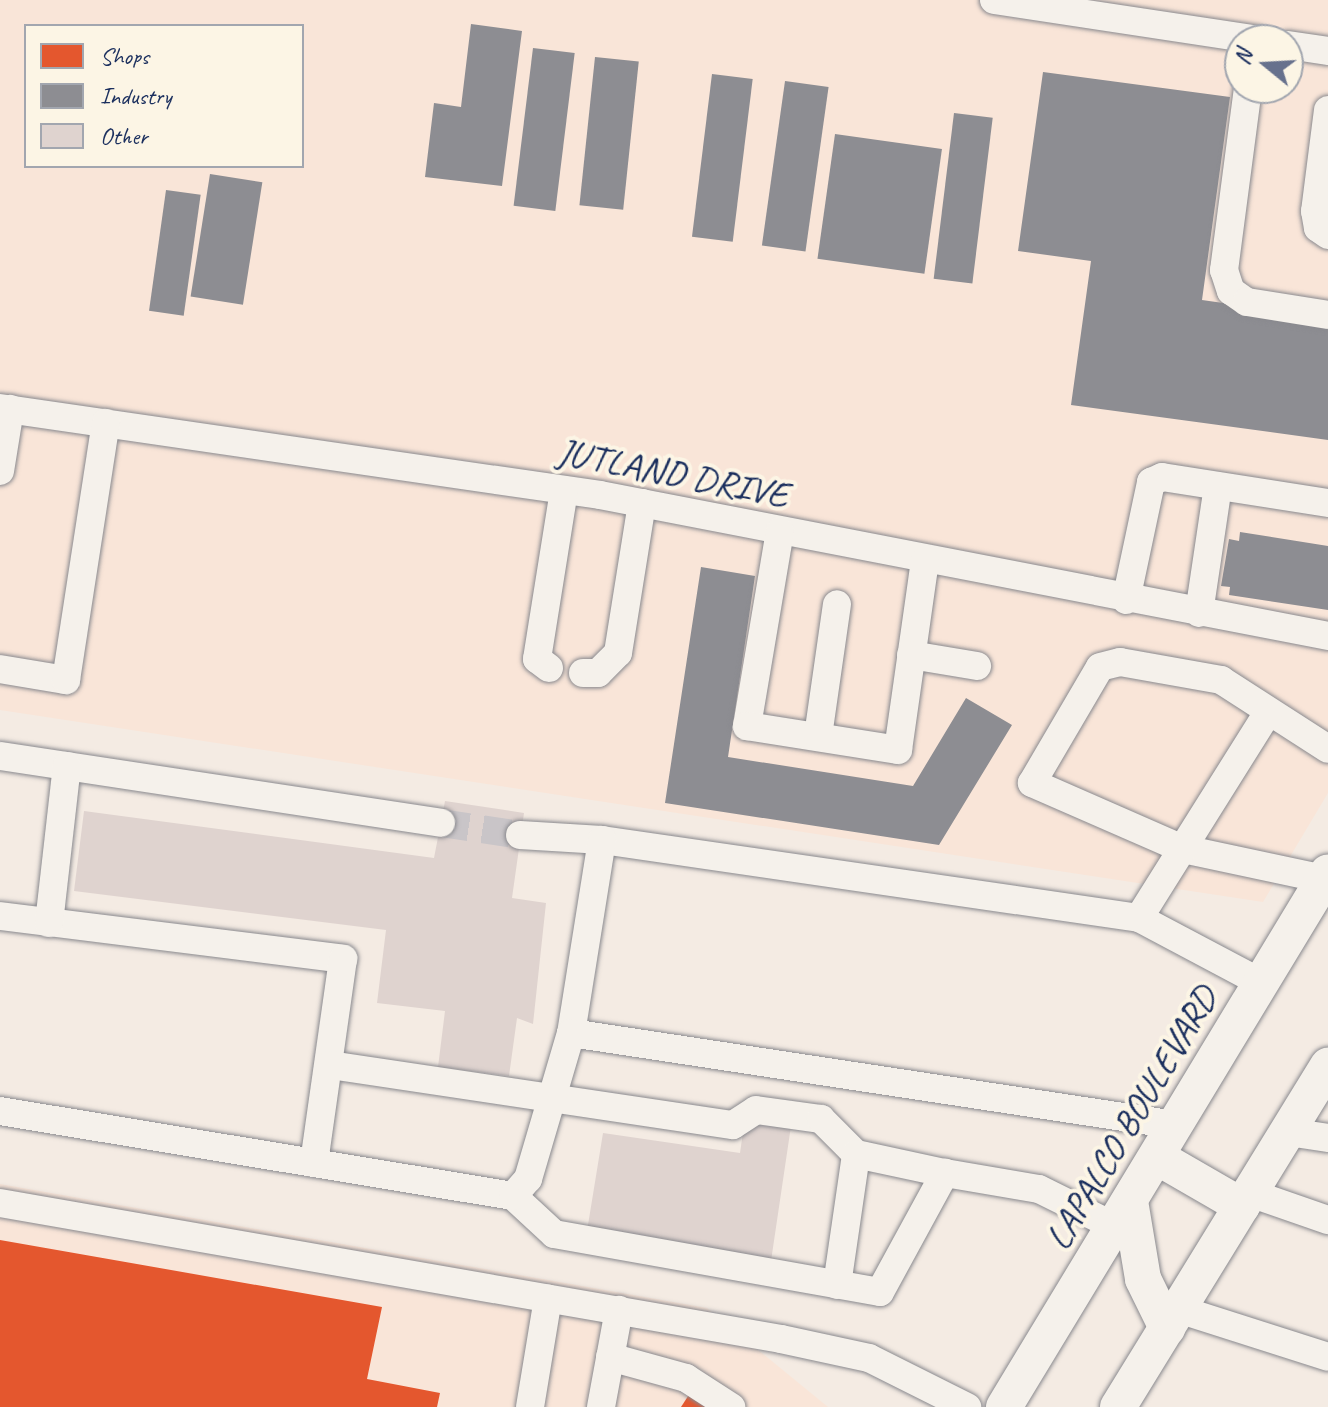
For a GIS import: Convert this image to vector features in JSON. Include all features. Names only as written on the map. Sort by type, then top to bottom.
[{"type":"main road","name":"LAPALCO BOULEVARD","points":[[1004,1407],[1326,876]]},
{"type":"main road","points":[[1118,1407],[1328,1065]]},
{"type":"main road","points":[[1157,1157],[1246,1199]]},
{"type":"main road","points":[[1122,1214],[1143,1279],[1172,1318]]},
{"type":"street","points":[[994,0],[1224,35]]},
{"type":"street","points":[[1304,47],[1328,51]]},
{"type":"street","points":[[1246,104],[1224,270],[1231,291],[1247,302],[1328,315]]},
{"type":"street","points":[[1328,110],[1315,211],[1318,228],[1328,235]]},
{"type":"street","points":[[0,471],[5,409]]},
{"type":"street","name":"JUTLAND DRIVE","points":[[5,409],[642,503],[1126,600],[1328,636]]},
{"type":"street","points":[[0,669],[66,680],[106,423]]},
{"type":"street","points":[[1126,600],[1151,482],[1162,477],[1328,503]]},
{"type":"street","points":[[1199,613],[1218,486]]},
{"type":"street","points":[[549,668],[537,659],[564,490]]},
{"type":"street","points":[[583,673],[598,673],[618,653],[642,503]]},
{"type":"street","points":[[780,531],[747,726],[898,750],[925,561]]},
{"type":"street","points":[[818,736],[837,604]]},
{"type":"street","points":[[911,655],[977,666]]},
{"type":"street","points":[[1326,876],[1183,849],[1032,783],[1100,667],[1120,662],[1221,680],[1328,749]]},
{"type":"street","points":[[1139,918],[1268,712]]},
{"type":"street","points":[[0,756],[441,823]]},
{"type":"street","points":[[49,923],[67,766]]},
{"type":"street","points":[[520,835],[602,840],[1139,918],[1262,983]]},
{"type":"street","points":[[513,1196],[528,1179],[571,1033],[602,840]]},
{"type":"street","points":[[0,916],[343,959],[314,1163]]},
{"type":"street","points":[[571,1033],[1176,1125]]},
{"type":"street","points":[[330,1065],[733,1125],[756,1110],[821,1119],[856,1154],[1039,1189],[1122,1214]]},
{"type":"street","points":[[0,1111],[513,1196],[554,1234],[880,1292],[945,1173]]},
{"type":"street","points":[[1288,1132],[1328,1138]]},
{"type":"street","points":[[837,1285],[856,1154]]},
{"type":"street","points":[[1246,1199],[1328,1220]]},
{"type":"street","points":[[0,1203],[619,1310],[869,1358],[967,1407]]},
{"type":"street","points":[[530,1407],[548,1298]]},
{"type":"street","points":[[601,1407],[619,1310]]},
{"type":"street","points":[[1172,1318],[1328,1357]]},
{"type":"street","points":[[610,1357],[686,1378],[731,1407]]},
{"type":"shaded area","points":[[0,0],[1328,0],[1328,793],[1263,902],[0,710]]},
{"type":"shaded area","points":[[0,1184],[707,1308],[828,1407],[0,1407]]},
{"type":"building: Shops","points":[[0,1240],[382,1307],[367,1379],[440,1393],[437,1407],[0,1407]]},
{"type":"building: Shops","points":[[694,1387],[719,1407],[681,1407]]},
{"type":"building: Industry","points":[[471,24],[522,31],[502,186],[425,177],[434,103],[461,107]]},
{"type":"building: Industry","points":[[533,48],[575,53],[555,211],[514,206]]},
{"type":"building: Industry","points":[[595,57],[639,62],[623,210],[579,205]]},
{"type":"building: Industry","points":[[1043,72],[1224,96],[1224,104],[1229,104],[1202,300],[1328,318],[1328,440],[1071,405],[1091,261],[1018,251]]},
{"type":"building: Industry","points":[[712,74],[753,79],[733,242],[692,237]]},
{"type":"building: Industry","points":[[785,81],[829,87],[805,252],[762,245]]},
{"type":"building: Industry","points":[[954,113],[993,118],[972,284],[934,279]]},
{"type":"building: Industry","points":[[835,134],[942,149],[924,274],[817,259]]},
{"type":"building: Industry","points":[[210,174],[262,182],[243,305],[191,296]]},
{"type":"building: Industry","points":[[166,190],[201,195],[184,316],[149,311]]},
{"type":"building: Industry","points":[[1240,532],[1328,546],[1328,610],[1229,595],[1230,587],[1221,586],[1229,539],[1239,541]]},
{"type":"building: Industry","points":[[701,567],[755,576],[728,757],[913,786],[966,698],[1012,725],[939,845],[665,803]]},
{"type":"building: Other","points":[[445,801],[524,813],[512,898],[546,903],[533,1024],[517,1018],[509,1076],[438,1067],[445,1011],[377,1003],[386,930],[74,891],[84,811],[434,858]]},
{"type":"building: Other","points":[[745,1118],[791,1126],[771,1261],[587,1231],[603,1133],[740,1153]]},
{"type":"tunnel","points":[[441,823],[520,835]]}]
